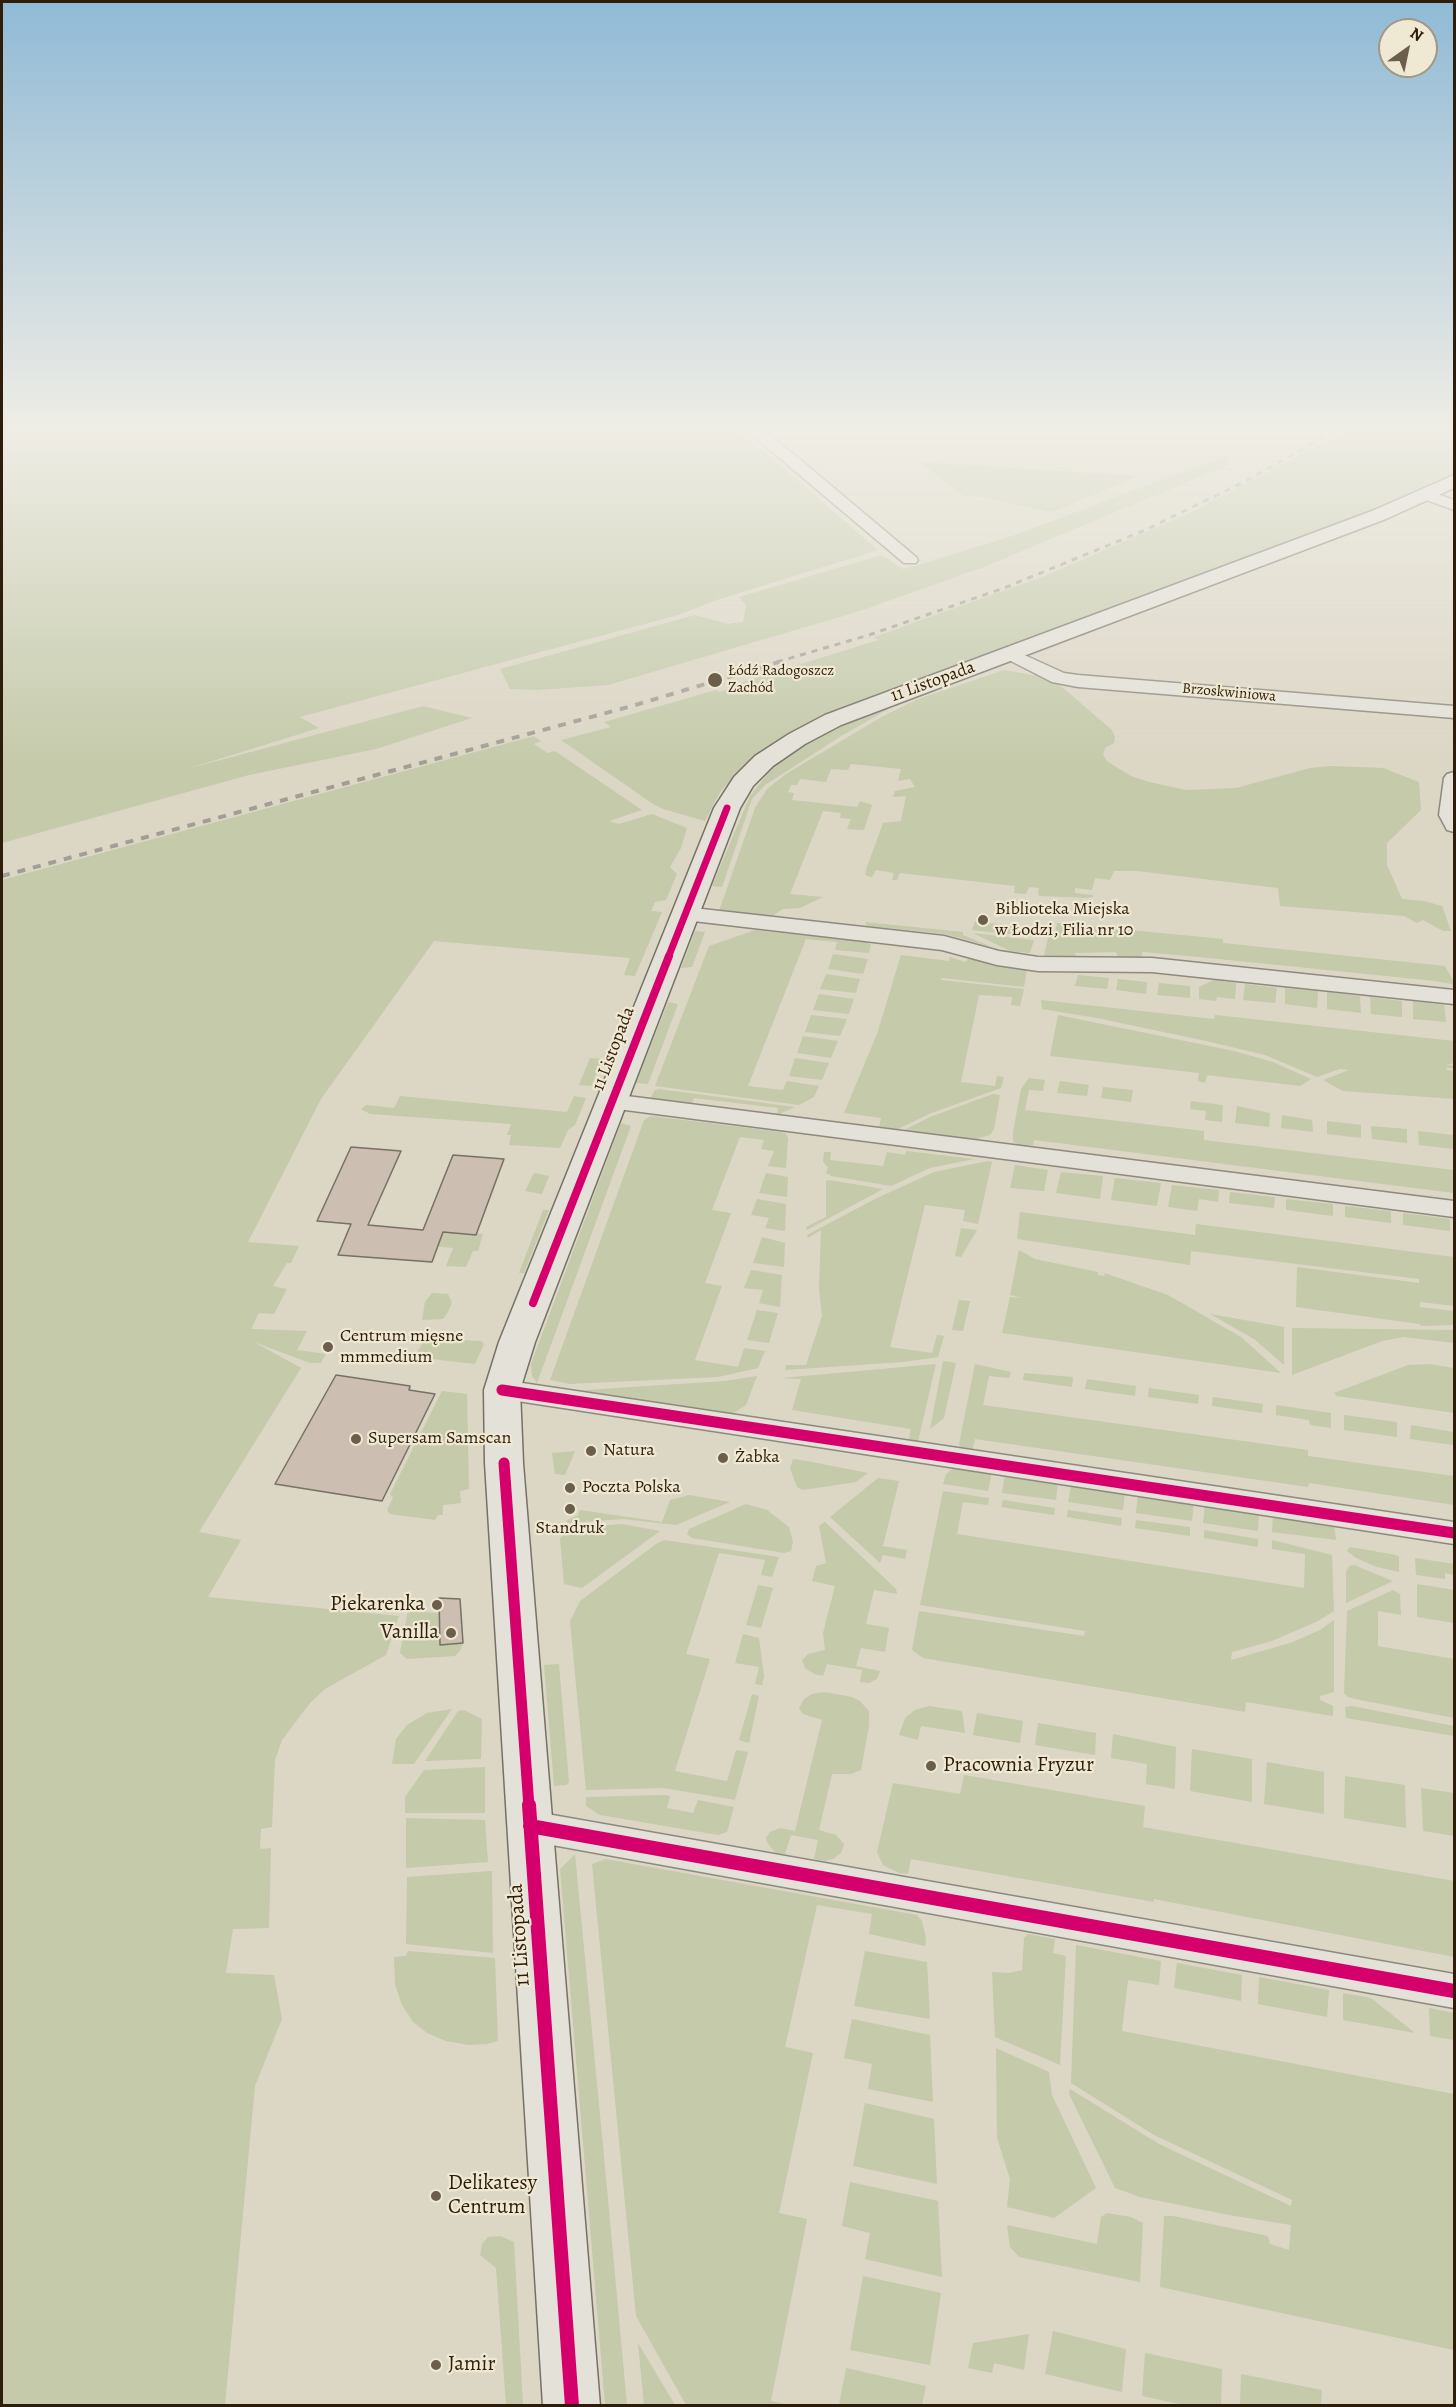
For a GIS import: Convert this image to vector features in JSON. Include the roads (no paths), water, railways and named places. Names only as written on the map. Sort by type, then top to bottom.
[{"type":"street","points":[[887,540],[910,560]]},
{"type":"street","name":"11 Listopada","points":[[572,2406],[504,1463],[502,1390],[517,1342],[684,914],[727,808],[743,782],[769,758],[797,739],[833,720],[1311,540]]},
{"type":"street","name":"Brzoskwiniowa","points":[[1009,653],[1059,678],[1078,681],[1455,712]]},
{"type":"street","points":[[1455,778],[1449,806],[1449,815],[1455,826]]},
{"type":"street","points":[[684,914],[944,943],[998,958],[1038,964],[1152,965],[1455,997]]},
{"type":"street","points":[[611,1102],[1455,1209]]},
{"type":"street","points":[[502,1390],[1455,1533]]},
{"type":"street","points":[[530,1826],[1455,1991]]},
{"type":"railway","points":[[777,662],[869,635],[1004,588],[1120,540]]},
{"type":"railway","points":[[2,876],[632,706],[782,661]]},
{"type":"place","name":"Łódź Radogoszcz Zachód","points":[[715,680]]},
{"type":"place","name":"Biblioteka Miejska w Łodzi, Filia nr 10","points":[[983,920]]},
{"type":"place","name":"Centrum mięsne mmmedium","points":[[328,1347]]},
{"type":"place","name":"Supersam Samscan","points":[[356,1439]]},
{"type":"place","name":"Natura","points":[[591,1451]]},
{"type":"place","name":"Żabka","points":[[723,1458]]},
{"type":"place","name":"Poczta Polska","points":[[570,1488]]},
{"type":"place","name":"Standruk","points":[[570,1509]]},
{"type":"place","name":"Piekarenka","points":[[437,1605]]},
{"type":"place","name":"Vanilla","points":[[451,1633]]},
{"type":"place","name":"Pracownia Fryzur","points":[[931,1766]]},
{"type":"place","name":"Delikatesy Centrum","points":[[436,2196]]},
{"type":"place","name":"Jamir","points":[[436,2365]]}]
